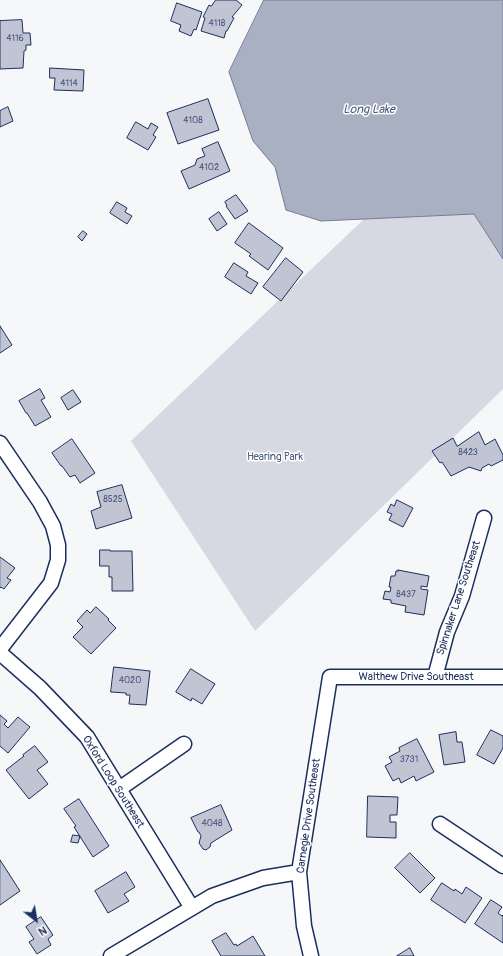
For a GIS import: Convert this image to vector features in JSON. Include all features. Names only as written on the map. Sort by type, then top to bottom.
[{"type":"street","points":[[0,443],[40,502],[54,526],[58,544],[58,560],[52,584],[0,649]]},
{"type":"street","name":"Spinnaker Lane Southeast","points":[[435,677],[447,632],[462,596],[484,518]]},
{"type":"street","name":"Oxford Loop Southeast","points":[[0,653],[40,688],[87,737],[192,908]]},
{"type":"street","name":"Walthew Drive Southeast","points":[[330,677],[503,677]]},
{"type":"street","name":"Carnegie Drive Southeast","points":[[311,956],[304,926],[299,872],[330,677]]},
{"type":"street","points":[[119,789],[184,744]]},
{"type":"street","points":[[440,824],[503,866]]},
{"type":"street","points":[[111,956],[212,896],[263,878],[299,872]]},
{"type":"green space","name":"Hearing Park","points":[[474,214],[503,259],[503,389],[255,631],[131,441],[364,219]]},
{"type":"water","name":"Long Lake","points":[[264,0],[503,0],[503,259],[474,214],[321,221],[286,210],[275,167],[253,141],[229,72]]},
{"type":"building","points":[[216,0],[236,0],[242,5],[232,17],[234,18],[226,31],[224,38],[201,31],[205,18],[203,17],[209,5],[211,6]]},
{"type":"building","points":[[177,3],[202,12],[196,30],[194,29],[191,36],[179,31],[181,25],[171,21]]},
{"type":"building","points":[[22,20],[23,33],[30,33],[31,45],[26,45],[26,50],[24,51],[23,68],[0,69],[0,21]]},
{"type":"building","points":[[50,68],[84,70],[83,91],[54,90],[55,78],[50,78]]},
{"type":"building","points":[[208,99],[219,130],[178,144],[167,113]]},
{"type":"building","points":[[8,107],[13,121],[0,127],[0,111]]},
{"type":"building","points":[[136,122],[148,129],[151,123],[158,127],[153,135],[156,137],[148,150],[127,138]]},
{"type":"building","points":[[218,142],[230,171],[189,189],[181,171],[195,165],[197,159],[205,156],[202,149]]},
{"type":"building","points":[[236,195],[248,211],[235,219],[225,202]]},
{"type":"building","points":[[117,202],[127,208],[125,212],[132,216],[127,224],[110,213]]},
{"type":"building","points":[[219,212],[227,224],[217,231],[209,219]]},
{"type":"building","points":[[249,223],[283,248],[268,270],[249,256],[251,254],[235,243]]},
{"type":"building","points":[[83,231],[87,234],[82,241],[78,237]]},
{"type":"building","points":[[286,258],[303,272],[281,301],[263,287]]},
{"type":"building","points":[[234,263],[248,272],[246,276],[258,283],[251,294],[225,277]]},
{"type":"building","points":[[0,326],[12,345],[0,353]]},
{"type":"building","points":[[40,389],[45,398],[41,400],[51,417],[35,426],[19,401]]},
{"type":"building","points":[[73,390],[81,402],[68,410],[61,398]]},
{"type":"building","points":[[479,432],[485,445],[495,439],[503,455],[503,460],[491,466],[489,464],[482,468],[481,471],[469,467],[451,476],[442,462],[440,463],[432,451],[453,438],[457,446]]},
{"type":"building","points":[[72,439],[95,473],[80,483],[75,475],[70,477],[52,453]]},
{"type":"building","points":[[122,485],[132,518],[96,529],[91,511],[101,507],[97,492]]},
{"type":"building","points":[[397,500],[413,508],[403,527],[389,520],[392,514],[387,512],[391,504],[394,506]]},
{"type":"building","points":[[100,550],[132,551],[133,591],[112,591],[112,577],[109,577],[109,566],[100,566]]},
{"type":"building","points":[[0,557],[15,568],[7,578],[11,580],[4,589],[1,587],[0,588]]},
{"type":"building","points":[[398,570],[429,576],[427,587],[421,586],[421,589],[428,590],[424,615],[405,612],[406,606],[391,603],[391,600],[383,599],[385,591],[390,592],[391,587],[389,587],[391,576],[395,576],[396,571]]},
{"type":"building","points":[[96,607],[116,628],[91,654],[73,637],[83,627],[77,621],[87,610],[90,613]]},
{"type":"building","points":[[114,667],[150,671],[146,705],[129,704],[130,695],[126,695],[126,693],[111,692]]},
{"type":"building","points":[[191,669],[215,684],[202,704],[192,698],[191,701],[176,692]]},
{"type":"building","points":[[0,715],[7,721],[4,724],[8,728],[18,717],[30,727],[8,753],[0,746]]},
{"type":"building","points":[[491,730],[503,736],[503,748],[494,764],[477,755]]},
{"type":"building","points":[[456,732],[457,742],[462,742],[465,762],[444,765],[439,735]]},
{"type":"building","points":[[417,739],[434,772],[416,781],[414,776],[401,783],[399,778],[393,781],[385,766],[392,762],[389,757],[400,751],[399,748]]},
{"type":"building","points":[[35,746],[48,762],[37,770],[48,784],[29,799],[6,770]]},
{"type":"building","points":[[368,796],[398,797],[397,815],[390,815],[390,822],[396,822],[396,838],[367,837]]},
{"type":"building","points":[[79,799],[109,846],[93,857],[74,827],[76,826],[64,809]]},
{"type":"building","points":[[221,805],[232,830],[211,843],[210,847],[206,850],[203,849],[199,843],[201,836],[191,818]]},
{"type":"building","points":[[73,835],[80,836],[78,843],[71,842]]},
{"type":"building","points":[[410,853],[435,878],[420,893],[395,868]]},
{"type":"building","points":[[0,860],[20,891],[0,905]]},
{"type":"building","points":[[126,872],[135,887],[124,894],[129,901],[108,913],[95,891]]},
{"type":"building","points":[[442,883],[454,891],[455,889],[462,894],[466,887],[482,898],[465,923],[431,900]]},
{"type":"building","points":[[491,900],[502,907],[498,913],[502,916],[503,915],[503,943],[475,924]]},
{"type":"building","points":[[41,917],[53,935],[48,939],[51,945],[37,954],[29,942],[34,939],[26,927]]},
{"type":"building","points":[[226,933],[234,945],[236,944],[237,946],[253,936],[265,956],[221,956],[212,941]]},
{"type":"building","points":[[410,948],[414,956],[397,956]]}]
